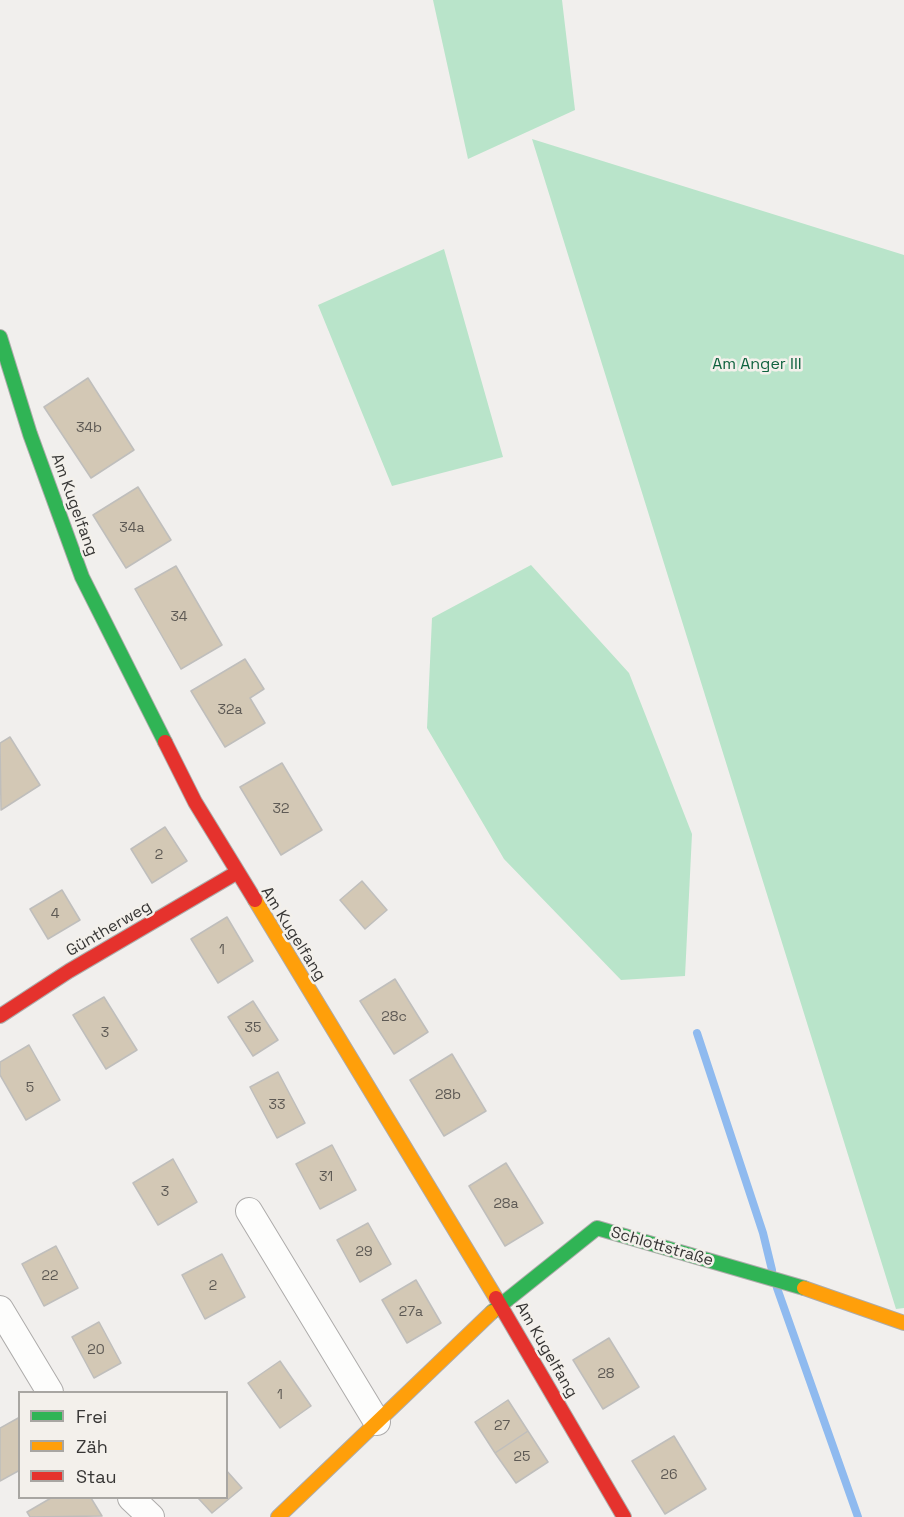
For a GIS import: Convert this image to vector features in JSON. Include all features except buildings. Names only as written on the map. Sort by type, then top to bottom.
[{"type":"street","name":"Am Kugelfang","points":[[0,337],[30,434],[82,577],[195,802],[236,873],[500,1304],[624,1517]]},
{"type":"street","name":"Güntherweg","points":[[0,1016],[69,971],[236,873]]},
{"type":"street","points":[[249,1211],[377,1422]]},
{"type":"street","name":"Schlottstraße","points":[[278,1517],[500,1304],[597,1228],[797,1286],[904,1323]]},
{"type":"street","points":[[0,1309],[50,1391]]},
{"type":"street","points":[[133,1499],[151,1517]]},
{"type":"green space","points":[[433,0],[562,0],[575,110],[468,159]]},
{"type":"green space","name":"Am Anger III","points":[[532,139],[904,255],[904,1308],[896,1309]]},
{"type":"green space","points":[[444,249],[503,457],[392,486],[318,305]]},
{"type":"green space","points":[[531,565],[629,673],[692,834],[685,976],[621,980],[504,859],[427,728],[432,618]]},
{"type":"waterway","points":[[697,1033],[763,1233],[772,1270]]},
{"type":"waterway","points":[[777,1288],[858,1517]]},
{"type":"traffic: fast","points":[[0,337],[30,434],[82,577],[165,742]]},
{"type":"traffic: fast","points":[[492,1312],[597,1228],[804,1288]]},
{"type":"traffic: slow","points":[[255,900],[496,1298]]},
{"type":"traffic: slow","points":[[804,1288],[904,1323]]},
{"type":"traffic: slow","points":[[278,1517],[492,1312]]},
{"type":"traffic: jam","points":[[165,742],[195,802],[255,900]]},
{"type":"traffic: jam","points":[[0,1016],[69,971],[236,873]]},
{"type":"traffic: jam","points":[[496,1298],[624,1517]]}]
